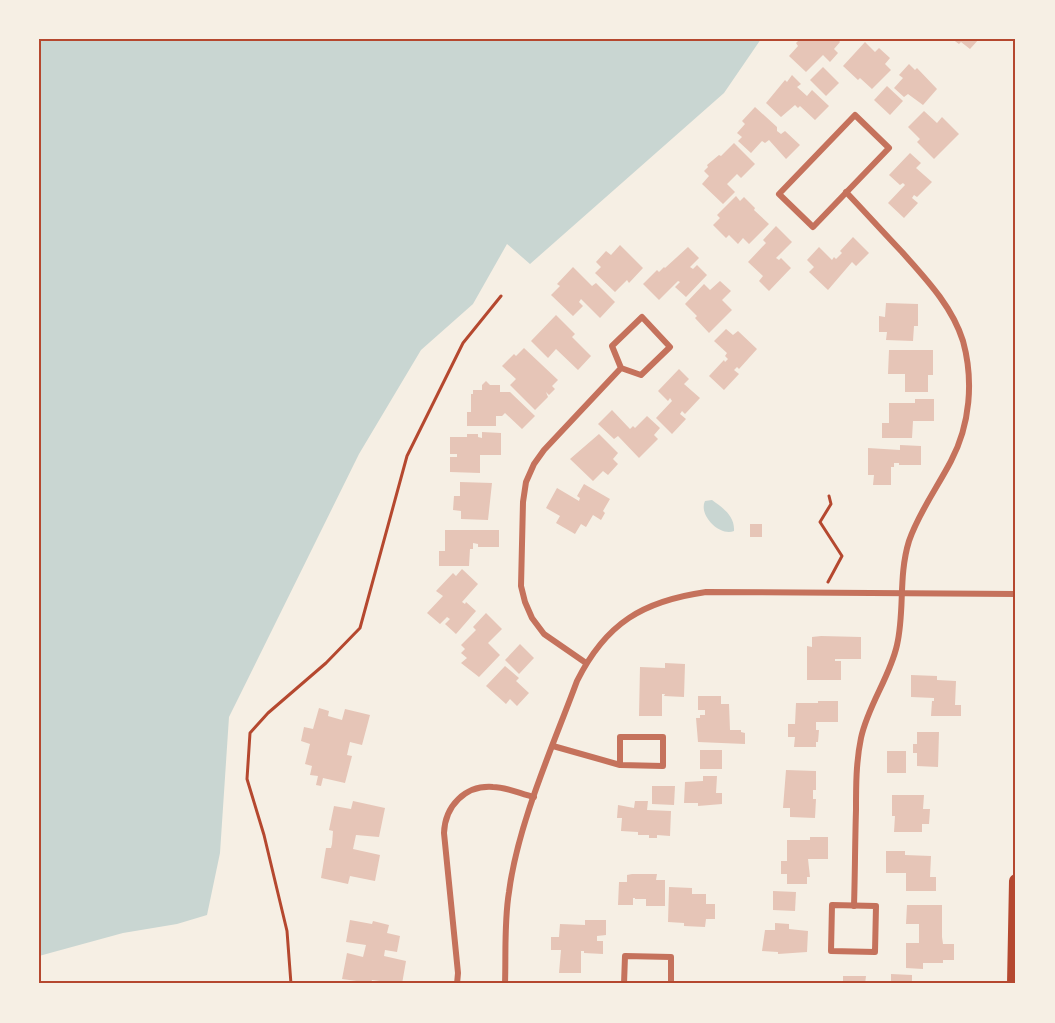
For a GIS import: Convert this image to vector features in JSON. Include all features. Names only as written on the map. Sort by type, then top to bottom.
[{"type":"main road","points":[[1014,984],[1016,881]]},
{"type":"street","points":[[855,115],[889,148],[846,192],[813,227],[779,194],[855,115]]},
{"type":"street","points":[[846,192],[931,284],[947,306],[963,341],[969,390],[966,417],[959,444],[919,515],[909,543],[902,574],[900,631],[897,647],[868,712],[861,736],[857,760],[854,906]]},
{"type":"street","points":[[642,317],[670,347],[641,375],[621,368],[612,346],[642,317]]},
{"type":"street","points":[[586,663],[544,634],[532,618],[525,603],[521,586],[523,502],[526,482],[534,464],[544,450],[621,368]]},
{"type":"street","points":[[505,984],[509,890],[515,858],[534,797],[577,681],[586,663],[611,632],[630,616],[653,604],[676,596],[706,592],[1016,594]]},
{"type":"street","points":[[553,746],[620,765],[663,766],[663,737],[620,737],[620,765]]},
{"type":"street","points":[[457,984],[458,974],[444,833],[448,812],[455,801],[479,787],[494,786],[534,797]]},
{"type":"street","points":[[832,905],[854,906],[876,906],[875,952],[831,951],[832,905]]},
{"type":"street","points":[[624,984],[625,956],[671,957],[670,984]]},
{"type":"path","points":[[291,984],[287,931],[264,835],[247,779],[250,733],[268,713],[326,663],[360,628],[407,456],[463,343],[501,296]]},
{"type":"path","points":[[821,594],[842,556],[820,522],[831,504],[829,496]]},
{"type":"shaded area","points":[[39,39],[761,39],[724,93],[530,264],[507,244],[473,304],[421,350],[359,454],[229,717],[220,853],[207,915],[177,924],[123,933],[39,956]]},
{"type":"shaded area","points":[[712,500],[724,509],[733,521],[734,531],[723,531],[707,518],[705,501]]},
{"type":"building","points":[[800,39],[838,39],[840,42],[834,49],[838,53],[830,62],[823,55],[806,72],[789,56],[798,46],[796,43]]},
{"type":"building","points":[[952,39],[979,39],[970,49]]},
{"type":"building","points":[[865,42],[875,52],[879,48],[890,58],[885,64],[891,70],[872,89],[843,66]]},
{"type":"building","points":[[909,64],[915,70],[917,68],[937,89],[923,105],[908,94],[904,97],[894,88],[903,78],[899,75]]},
{"type":"building","points":[[823,67],[839,83],[826,96],[810,80]]},
{"type":"building","points":[[792,75],[801,84],[797,87],[807,96],[812,90],[829,106],[815,120],[800,106],[798,108],[795,105],[781,117],[766,103]]},
{"type":"building","points":[[887,86],[903,101],[890,115],[874,100]]},
{"type":"building","points":[[755,107],[777,127],[777,131],[781,134],[785,131],[800,145],[786,159],[769,140],[765,143],[762,141],[751,153],[738,141],[742,137],[737,133],[745,124],[742,121]]},
{"type":"building","points":[[924,111],[937,123],[942,117],[959,134],[934,159],[917,142],[920,139],[908,127]]},
{"type":"building","points":[[734,143],[755,164],[741,178],[737,174],[727,184],[735,192],[723,204],[702,184],[709,176],[704,171],[707,165],[719,155],[721,156]]},
{"type":"building","points":[[910,153],[921,163],[916,168],[932,182],[917,197],[914,195],[912,198],[918,203],[904,218],[888,203],[905,185],[903,183],[900,185],[889,175]]},
{"type":"building","points":[[736,196],[740,201],[744,197],[769,224],[749,244],[743,238],[738,244],[729,235],[726,238],[713,225],[720,218],[717,215]]},
{"type":"building","points":[[776,226],[792,242],[776,258],[779,260],[781,258],[791,268],[769,291],[759,281],[763,276],[748,262],[766,243],[763,240]]},
{"type":"building","points":[[853,237],[869,253],[856,266],[852,262],[828,290],[809,272],[814,267],[807,260],[819,247],[832,260],[834,257],[836,259]]},
{"type":"building","points":[[620,245],[643,268],[629,283],[627,280],[615,292],[595,273],[601,267],[596,262],[606,251],[611,255]]},
{"type":"building","points":[[688,247],[699,258],[690,267],[693,269],[697,265],[707,275],[686,297],[675,287],[680,282],[678,281],[659,300],[643,284],[657,270],[659,272],[665,268]]},
{"type":"building","points":[[573,267],[592,286],[596,283],[615,302],[600,318],[581,299],[579,302],[583,306],[573,316],[551,295],[560,286],[557,284]]},
{"type":"building","points":[[720,281],[731,291],[722,300],[732,310],[709,333],[685,304],[704,284],[710,290]]},
{"type":"building","points":[[886,303],[918,304],[918,326],[914,326],[913,341],[886,340],[887,332],[879,332],[879,316],[885,317]]},
{"type":"building","points":[[556,315],[575,334],[572,337],[591,356],[578,370],[556,349],[548,358],[531,341]]},
{"type":"building","points":[[726,329],[733,335],[738,331],[757,349],[739,369],[737,367],[734,370],[739,374],[724,390],[709,376],[724,360],[725,362],[728,359],[725,356],[727,353],[714,341]]},
{"type":"building","points":[[524,348],[558,380],[552,386],[555,389],[549,395],[546,392],[548,397],[535,410],[510,385],[516,379],[502,366]]},
{"type":"building","points":[[889,350],[933,350],[933,375],[928,375],[928,392],[905,392],[905,374],[888,374]]},
{"type":"building","points":[[679,369],[689,379],[684,384],[700,398],[685,414],[682,411],[680,414],[686,419],[672,434],[656,418],[672,401],[670,398],[668,401],[658,391]]},
{"type":"building","points":[[486,381],[490,385],[500,385],[500,392],[510,392],[535,416],[522,429],[505,413],[502,416],[496,416],[496,426],[467,426],[467,412],[471,412],[471,394],[473,390],[482,390],[482,385]]},
{"type":"building","points":[[915,399],[934,399],[934,421],[913,421],[912,438],[882,438],[882,423],[889,423],[889,403],[915,403]]},
{"type":"building","points":[[612,410],[630,429],[633,426],[635,428],[647,416],[660,428],[654,435],[658,439],[639,458],[618,436],[614,439],[598,424]]},
{"type":"building","points":[[482,432],[501,433],[501,455],[480,455],[480,473],[450,472],[450,457],[457,457],[457,454],[450,454],[450,437],[467,437],[467,434],[478,434],[478,437],[482,438]]},
{"type":"building","points":[[599,434],[618,453],[613,459],[618,464],[608,475],[603,471],[593,481],[570,459]]},
{"type":"building","points":[[900,445],[921,446],[921,465],[894,463],[894,467],[891,467],[891,485],[873,485],[874,475],[868,475],[868,448],[900,450]]},
{"type":"building","points":[[460,482],[492,483],[488,520],[461,519],[461,511],[453,510],[454,496],[460,496]]},
{"type":"building","points":[[584,484],[610,499],[601,520],[593,515],[586,527],[581,524],[575,534],[556,523],[560,516],[546,508],[557,488],[579,501],[580,498],[577,496]]},
{"type":"building","points":[[750,524],[762,524],[762,537],[750,537]]},
{"type":"building","points":[[445,530],[499,530],[499,547],[478,547],[478,544],[473,543],[473,549],[470,549],[469,566],[439,566],[439,551],[445,551]]},
{"type":"building","points":[[462,569],[478,584],[462,602],[465,604],[466,602],[476,611],[456,634],[445,624],[450,619],[447,617],[440,624],[427,613],[443,596],[436,591],[453,573],[456,576]]},
{"type":"building","points":[[486,613],[502,629],[488,643],[500,655],[479,677],[461,663],[467,658],[461,653],[465,649],[461,645],[476,630],[473,627]]},
{"type":"building","points":[[812,637],[861,637],[861,659],[835,659],[835,661],[841,661],[841,680],[807,680],[807,646],[812,647]]},
{"type":"building","points":[[520,644],[534,658],[519,674],[505,660]]},
{"type":"building","points":[[665,663],[685,664],[684,697],[662,694],[662,716],[639,716],[640,667],[665,668]]},
{"type":"building","points":[[505,666],[519,678],[516,681],[529,693],[517,706],[510,699],[506,704],[486,686]]},
{"type":"building","points":[[911,675],[937,676],[937,680],[956,681],[955,705],[961,705],[961,716],[931,716],[934,698],[911,697]]},
{"type":"building","points":[[698,696],[721,696],[721,704],[729,704],[730,730],[741,730],[745,733],[745,744],[698,742],[696,718],[705,715],[705,710],[698,710]]},
{"type":"building","points":[[818,701],[838,701],[838,722],[816,722],[816,730],[819,730],[816,747],[794,747],[795,737],[788,737],[788,724],[795,724],[796,703],[818,703]]},
{"type":"building","points":[[319,708],[329,711],[328,716],[342,720],[345,709],[370,715],[362,745],[350,742],[347,755],[352,756],[345,783],[323,778],[321,786],[316,785],[318,776],[310,775],[312,766],[305,764],[310,744],[301,741],[304,727],[313,729]]},
{"type":"building","points":[[917,732],[939,732],[938,767],[917,766],[917,753],[913,753],[913,744],[917,744]]},
{"type":"building","points":[[700,750],[722,750],[722,769],[700,769]]},
{"type":"building","points":[[887,751],[906,751],[906,773],[887,773]]},
{"type":"building","points":[[786,770],[816,771],[816,790],[813,790],[813,799],[816,799],[815,818],[790,817],[790,808],[783,808]]},
{"type":"building","points":[[703,776],[717,776],[716,793],[722,793],[722,804],[698,806],[698,803],[684,803],[685,782],[703,781]]},
{"type":"building","points":[[652,786],[675,786],[674,805],[652,804]]},
{"type":"building","points":[[892,795],[924,795],[923,809],[930,809],[929,824],[922,824],[922,832],[894,832],[895,816],[892,816]]},
{"type":"building","points":[[353,801],[385,808],[379,837],[356,835],[353,849],[380,855],[375,881],[350,876],[348,884],[321,878],[326,848],[331,848],[332,844],[333,831],[329,830],[334,806],[351,809]]},
{"type":"building","points":[[635,801],[648,801],[647,810],[671,811],[670,836],[657,835],[657,838],[649,838],[649,835],[638,835],[638,832],[621,831],[622,818],[617,818],[618,805],[634,808]]},
{"type":"building","points":[[810,837],[828,837],[828,859],[808,859],[810,877],[807,877],[807,884],[787,884],[787,874],[781,874],[781,861],[787,861],[787,840],[810,840]]},
{"type":"building","points":[[886,851],[905,851],[905,855],[931,856],[930,877],[936,877],[936,891],[906,891],[906,873],[886,873]]},
{"type":"building","points":[[657,874],[656,880],[665,880],[665,906],[646,906],[646,899],[635,898],[633,898],[633,905],[618,905],[619,882],[627,882],[627,875]]},
{"type":"building","points":[[669,887],[692,888],[692,894],[706,894],[706,904],[715,904],[715,919],[706,919],[705,927],[684,926],[684,923],[668,922]]},
{"type":"building","points":[[773,891],[796,892],[795,911],[773,910]]},
{"type":"building","points":[[907,905],[942,905],[943,944],[954,944],[954,960],[943,960],[943,963],[923,963],[923,969],[906,968],[906,943],[919,943],[919,924],[906,924]]},
{"type":"building","points":[[350,920],[372,924],[373,921],[389,925],[387,933],[400,936],[397,952],[385,950],[384,956],[406,961],[402,984],[342,979],[347,953],[363,957],[366,945],[346,942]]},
{"type":"building","points":[[585,920],[606,920],[606,935],[597,936],[597,941],[603,941],[603,954],[581,951],[581,973],[559,973],[561,950],[551,950],[551,937],[559,937],[560,924],[585,925]]},
{"type":"building","points":[[775,923],[789,924],[789,929],[808,931],[807,952],[778,954],[778,952],[762,951],[765,930],[775,930]]},
{"type":"building","points":[[891,974],[912,975],[912,984],[888,984],[891,982]]},
{"type":"building","points":[[843,976],[866,976],[865,984],[843,984]]}]
